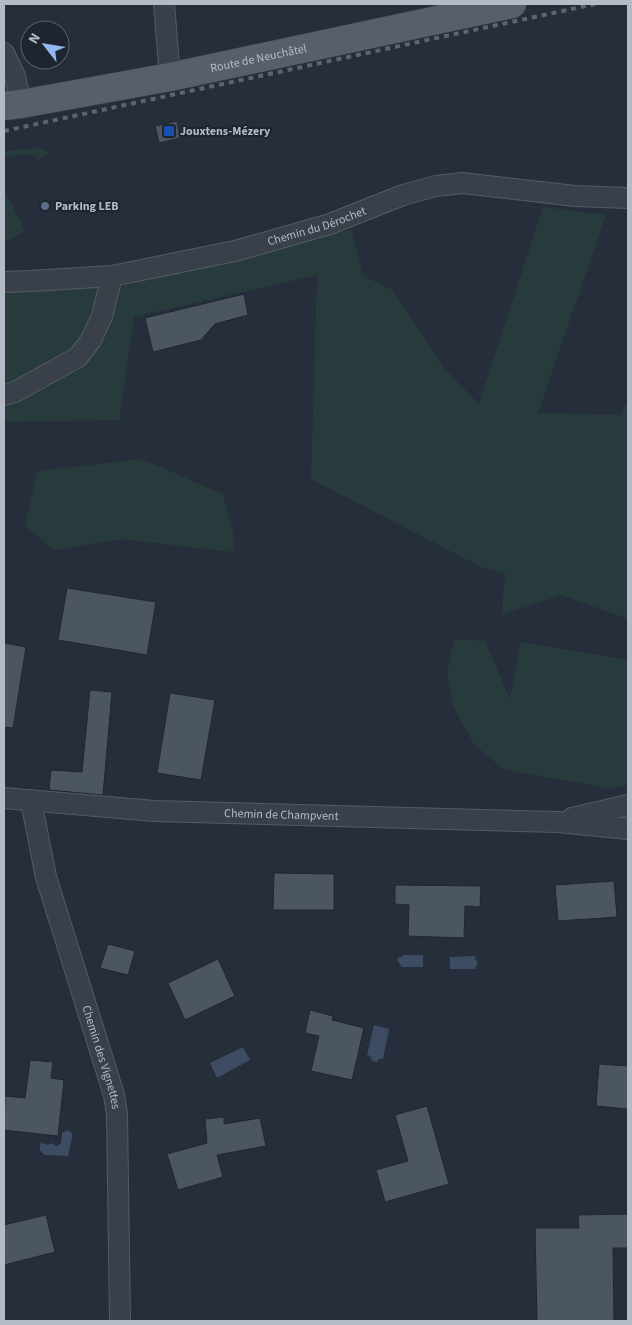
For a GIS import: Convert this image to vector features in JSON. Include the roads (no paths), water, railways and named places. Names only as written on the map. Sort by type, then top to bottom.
[{"type":"main road","name":"Route de Neuchâtel","points":[[12,105],[170,77],[512,4]]},
{"type":"street","points":[[164,4],[170,77]]},
{"type":"street","points":[[4,52],[15,76],[12,105]]},
{"type":"street","name":"Chemin du Dérochet","points":[[4,282],[112,276],[235,251],[330,224],[403,195],[436,186],[462,183],[575,196],[628,198]]},
{"type":"street","points":[[4,395],[15,392],[78,357],[91,340],[102,316],[112,276]]},
{"type":"street","name":"Chemin de Champvent","points":[[4,798],[154,811],[558,822],[628,829]]},
{"type":"street","name":"Chemin des Vignettes","points":[[31,800],[46,877],[114,1095],[117,1114],[120,1321]]},
{"type":"street","name":"Chemin de Champvent","points":[[558,822],[628,805]]},
{"type":"water","points":[[402,955],[423,955],[423,967],[402,967],[397,960]]},
{"type":"water","points":[[475,956],[478,962],[475,969],[450,969],[450,957]]},
{"type":"water","points":[[374,1025],[389,1029],[383,1059],[379,1059],[377,1062],[372,1061],[370,1056],[367,1055]]},
{"type":"water","points":[[243,1047],[250,1060],[217,1078],[210,1063]]},
{"type":"water","points":[[67,1130],[72,1133],[68,1156],[45,1155],[40,1151],[40,1144],[42,1143],[48,1145],[51,1143],[57,1146],[61,1143],[62,1133]]},
{"type":"railway","points":[[4,131],[595,4]]},
{"type":"place","name":"Jouxtens-Mézery","points":[[169,131]]},
{"type":"place","name":"Parking LEB","points":[[45,206]]}]
